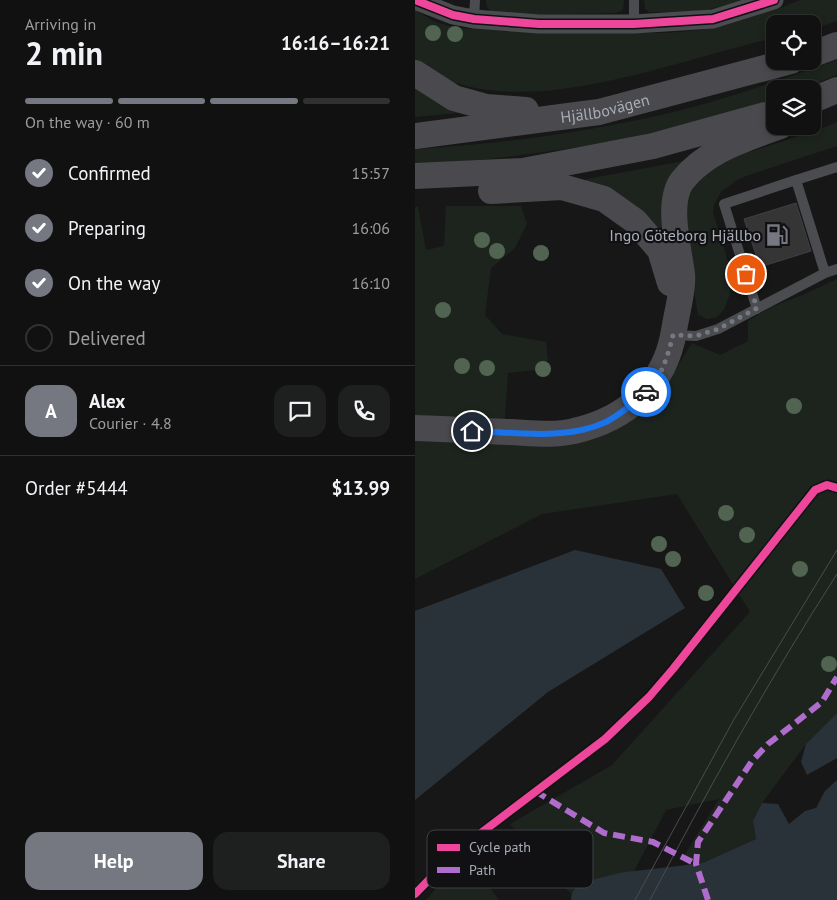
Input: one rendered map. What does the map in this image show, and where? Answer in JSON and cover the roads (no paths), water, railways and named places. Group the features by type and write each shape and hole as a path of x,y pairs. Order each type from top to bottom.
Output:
{"main road":[{"path":"821,51 837,45"},
{"name":"Hjällbovägen","path":"415,136 599,112 766,68"},
{"path":"415,73 454,98 486,107 512,110 599,112"},
{"path":"821,97 837,90"},
{"path":"821,111 837,106"},
{"path":"415,176 523,171 653,146 766,115"},
{"path":"415,428 542,434 573,432 605,422 630,406 651,387 659,374 668,354 673,335 682,277 675,212 676,194 682,182 703,160 740,141 766,131"},
{"path":"415,195 562,187 604,199 635,221 660,250 669,282 679,297"}],"street":[{"path":"415,0 453,15 475,19 539,24 634,24 713,19 774,0"}],"lane":[{"path":"475,0 475,19"},
{"path":"634,0 634,24"},
{"path":"757,308 724,204 837,167"},
{"path":"796,180 825,272"},
{"path":"673,335 696,336 718,329 825,272 837,268"}],"waterway":[{"path":"590,900 626,891 704,882 762,879 794,867 837,822"}],"tram line":[{"path":"635,900 733,721 837,550"},
{"path":"650,900 740,735 787,654 837,574"}],"place":[{"name":"Ingo Göteborg Hjällbo","path":"777,235"}]}
